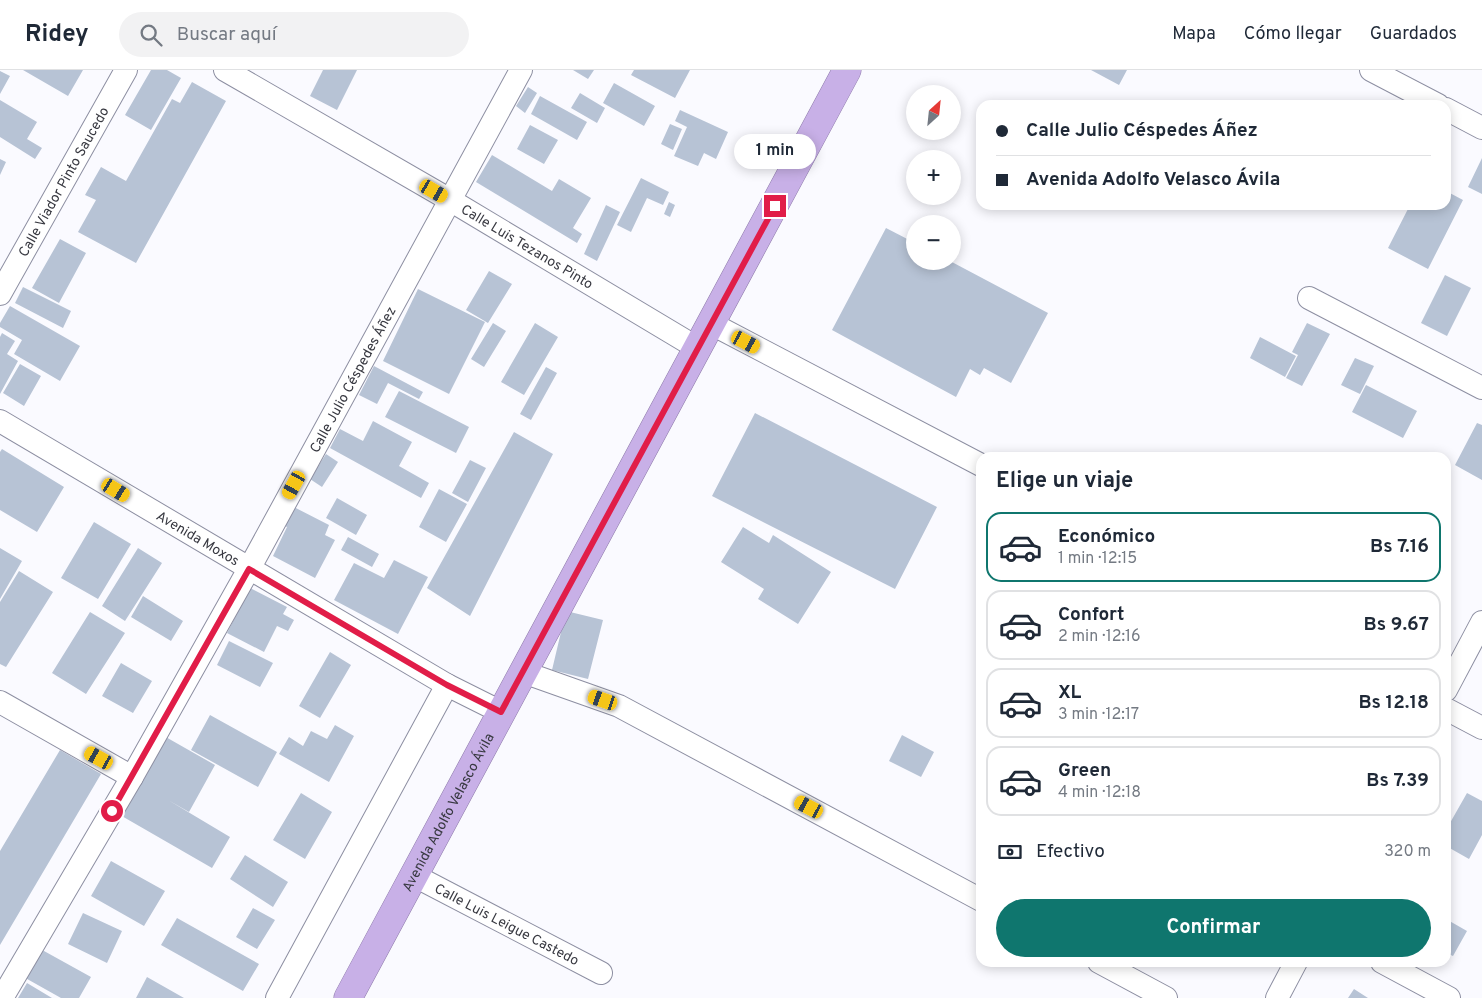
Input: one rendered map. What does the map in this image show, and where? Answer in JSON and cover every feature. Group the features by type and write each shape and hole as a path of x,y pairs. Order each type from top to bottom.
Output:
{"highway":[{"name":"Avenida Adolfo Velasco Ávila","path":"348,998 522,672 699,349 847,70"}],"street":[{"name":"Calle Viador Pinto Saucedo","path":"0,294 126,70"},
{"name":"Calle Luis Tezanos Pinto","path":"225,70 450,200 699,349"},
{"name":"Calle Julio Céspedes Áñez","path":"4,985 132,776 249,569 521,70"},
{"path":"1371,70 1428,100"},
{"path":"1451,112 1482,128"},
{"path":"1309,298 1482,388"},
{"path":"712,324 976,462"},
{"name":"Avenida Moxos","path":"0,421 447,685 501,712"},
{"path":"1451,681 1482,622"},
{"path":"522,672 619,706 976,897"},
{"path":"277,998 447,685"},
{"path":"0,702 132,776"},
{"path":"1451,712 1482,728"},
{"name":"Calle Luis Leigue Castedo","path":"414,875 601,973"},
{"path":"1108,967 1166,998"},
{"path":"1277,998 1293,967"},
{"path":"1391,967 1449,998"}],"building":[{"path":"23,70 83,70 68,96"},
{"path":"151,70 167,70 181,78 151,130 125,115"},
{"path":"323,70 357,70 337,110 310,96"},
{"path":"573,70 594,70 588,79"},
{"path":"634,70 690,70 675,98 631,75"},
{"path":"1091,70 1127,70 1119,85"},
{"path":"0,71 10,76 0,94"},
{"path":"192,82 226,101 136,263 78,232 96,200 85,195 101,167 126,181 172,99 180,103"},
{"path":"614,83 655,106 644,126 603,103"},
{"path":"528,87 537,93 525,113 516,106"},
{"path":"580,93 605,108 597,123 571,108"},
{"path":"540,96 587,122 577,140 531,114"},
{"path":"0,100 37,122 27,139 42,148 35,159 0,137"},
{"path":"680,110 728,132 716,159 704,153 698,166 674,156 687,127 675,121"},
{"path":"670,124 682,129 673,150 661,144"},
{"path":"530,125 558,140 544,164 517,149"},
{"path":"492,155 552,191 559,179 591,198 573,228 582,234 577,243 476,182"},
{"path":"1482,158 1482,194 1468,187"},
{"path":"0,159 6,162 0,175"},
{"path":"641,178 669,192 663,205 647,198 631,232 617,225"},
{"path":"1451,194 1463,200 1428,269 1388,248 1407,210 1451,210"},
{"path":"669,202 675,205 670,217 664,214"},
{"path":"606,205 620,212 597,261 584,254"},
{"path":"886,228 906,238 906,270 961,270 961,267 1048,313 1011,383 984,368 980,375 970,369 956,397 832,330"},
{"path":"60,239 86,253 59,303 32,288"},
{"path":"489,271 512,284 488,323 466,310"},
{"path":"1445,275 1471,288 1447,336 1421,323"},
{"path":"23,287 71,311 63,328 15,303"},
{"path":"418,289 485,322 449,394 383,361"},
{"path":"10,306 80,346 60,381 14,354 22,340 0,327 0,323"},
{"path":"493,323 506,331 484,367 471,359"},
{"path":"535,323 558,337 524,395 501,382"},
{"path":"1307,323 1330,334 1302,386 1286,378 1298,355 1292,352"},
{"path":"2,333 15,341 7,354 18,361 0,394 0,337"},
{"path":"1260,337 1296,356 1285,377 1250,358"},
{"path":"1355,358 1374,366 1360,394 1341,385"},
{"path":"20,364 41,376 24,406 3,393"},
{"path":"374,366 423,392 419,399 388,383 377,404 359,395"},
{"path":"546,367 557,373 531,420 520,414"},
{"path":"1366,385 1417,411 1403,438 1352,412"},
{"path":"399,391 469,427 456,453 385,417"},
{"path":"755,413 937,507 895,589 712,496"},
{"path":"373,421 412,442 399,466 429,483 421,498 330,448 340,429 363,441"},
{"path":"1477,423 1482,425 1482,480 1455,465"},
{"path":"514,432 553,454 470,616 427,588"},
{"path":"2,449 64,487 37,532 0,510 0,452"},
{"path":"326,454 338,462 322,487 310,479"},
{"path":"470,460 486,468 468,502 452,493"},
{"path":"439,489 467,504 446,542 419,527"},
{"path":"337,498 367,515 356,535 326,518"},
{"path":"288,504 329,525 325,535 335,540 315,578 273,556 287,527 279,523"},
{"path":"94,522 131,544 98,599 61,578"},
{"path":"743,527 769,543 773,535 831,572 798,624 758,599 764,589 721,562"},
{"path":"348,537 379,554 372,567 341,550"},
{"path":"0,548 22,561 0,599"},
{"path":"138,548 162,563 125,621 102,606"},
{"path":"394,560 428,577 398,634 334,600 354,563 384,578"},
{"path":"19,571 53,592 6,667 0,664 0,602"},
{"path":"250,588 287,607 283,614 294,620 288,631 277,626 264,652 227,633"},
{"path":"143,596 183,621 171,641 131,617"},
{"path":"566,611 603,620 588,679 552,670"},
{"path":"90,612 125,633 86,694 52,673"},
{"path":"229,641 273,663 260,687 217,665"},
{"path":"330,652 351,665 320,718 299,706"},
{"path":"121,663 152,681 133,713 102,696"},
{"path":"210,715 277,752 258,787 191,750"},
{"path":"335,725 354,736 329,782 279,754 289,737 303,746 311,731 327,739"},
{"path":"902,735 934,752 921,777 889,761"},
{"path":"164,736 215,765 189,812 168,800 230,837 212,868 120,815"},
{"path":"60,750 101,774 0,945 0,851"},
{"path":"301,793 332,812 305,859 273,840"},
{"path":"1467,793 1482,801 1482,835 1469,859 1451,849 1451,821"},
{"path":"245,855 288,882 273,907 230,879"},
{"path":"111,861 165,891 144,926 91,896"},
{"path":"253,908 275,920 257,949 236,937"},
{"path":"83,913 122,931 107,963 68,944"},
{"path":"177,918 259,964 243,991 161,945"},
{"path":"1451,922 1467,931 1453,956 1451,955"},
{"path":"35,946 91,977 79,998 61,998 20,975"},
{"path":"147,977 184,998 136,998"},
{"path":"27,983 52,998 18,998"},
{"path":"1354,989 1368,998 1348,998"}],"route":[{"path":"112,811 249,569 447,685 501,712 775,206"}]}
